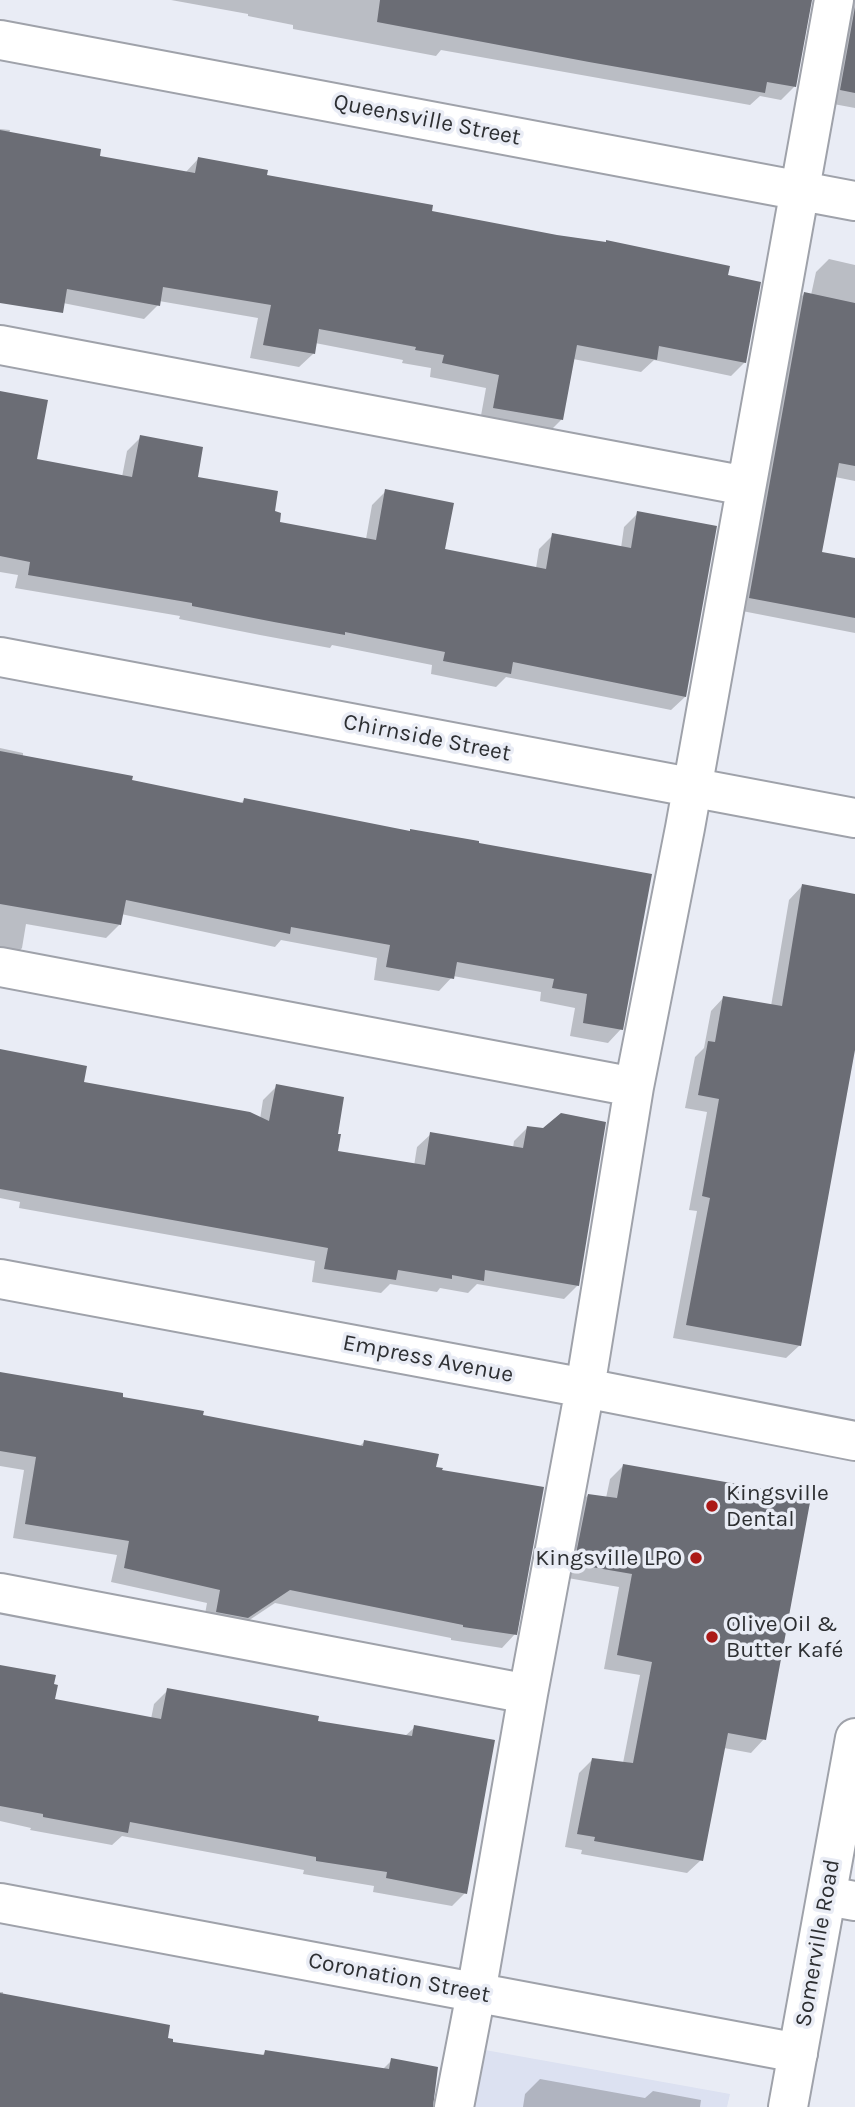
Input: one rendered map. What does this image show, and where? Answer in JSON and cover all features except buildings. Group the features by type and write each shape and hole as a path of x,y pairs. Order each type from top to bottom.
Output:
{"street":[{"path":"453,2107 585,1388 634,1087 692,788 834,0"},
{"name":"Queensville Street","path":"0,40 855,201"},
{"path":"0,345 746,486"},
{"name":"Chirnside Street","path":"0,657 855,818"},
{"path":"0,967 634,1087"},
{"name":"Empress Avenue","path":"0,1279 855,1441"},
{"path":"0,1593 528,1693"},
{"name":"Somerville Road","path":"788,2107 798,2053 841,1899 855,1738"},
{"name":"Coronation Street","path":"0,1903 798,2053"}],"shaded area":[{"path":"474,2048 730,2094 727,2107 464,2107"}],"place":[{"name":"Kingsville Dental","path":"712,1506"},
{"name":"Kingsville LPO","path":"696,1558"},
{"name":"Olive Oil & Butter Kafé","path":"712,1637"}]}
